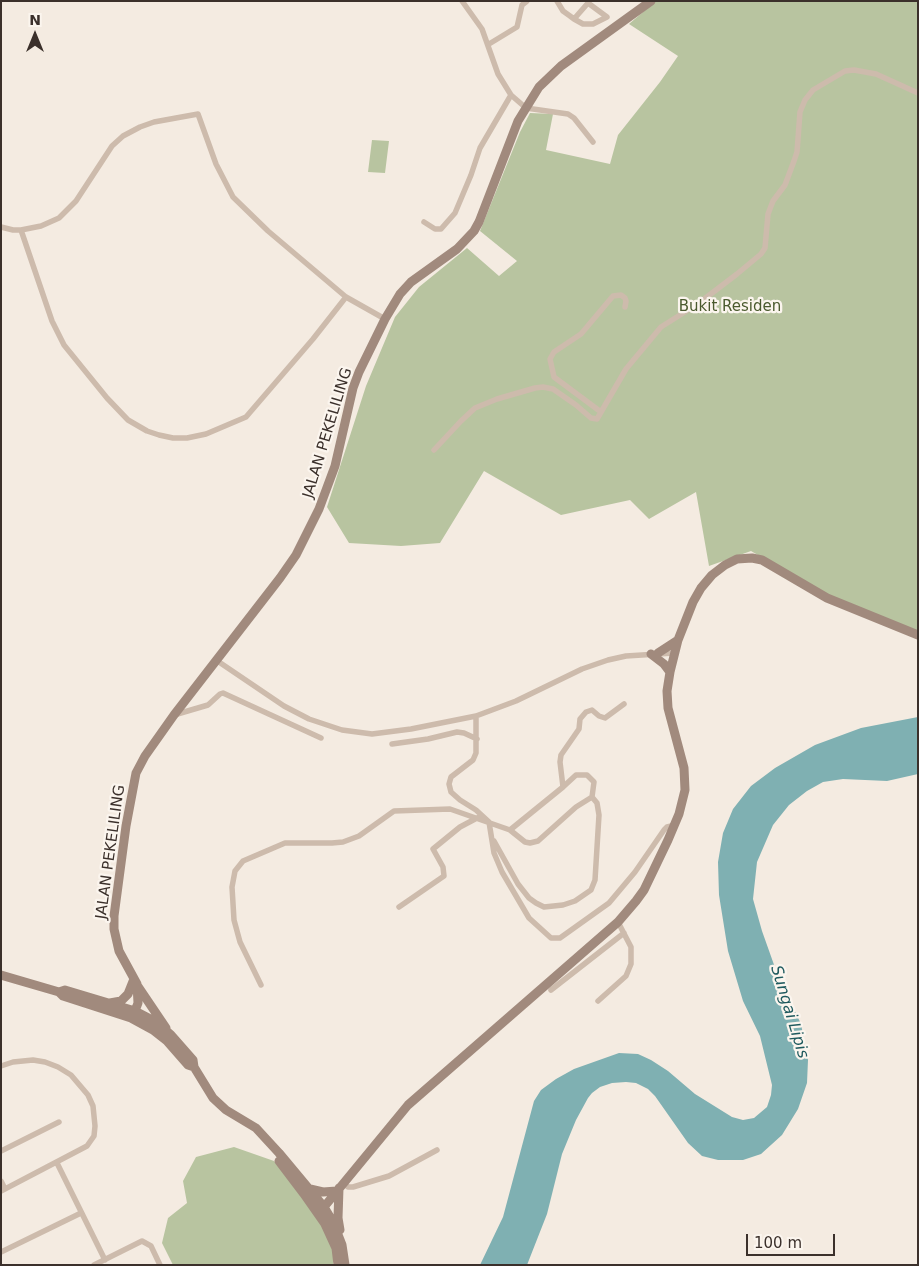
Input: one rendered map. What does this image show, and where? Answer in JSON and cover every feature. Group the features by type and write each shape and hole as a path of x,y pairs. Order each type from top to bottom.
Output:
{"street":[{"path":"462,1 477,20 489,44 498,74 511,95 526,108 568,114 574,118 593,142"},
{"path":"489,44 517,27 522,5 527,1"},
{"path":"556,1 563,11 574,19 583,24 590,25 607,16 588,3 574,19"},
{"name":"JALAN PEKELILING","path":"171,1035 135,981 119,950 114,928 126,826 136,773 145,756 174,715 288,568 319,509 339,453 353,388 393,304 405,288 457,249 474,231 510,139 526,108 540,87 561,66 651,1"},
{"path":"434,450 475,408 536,388 553,389 593,419 597,418 622,375 661,328 706,298 766,248 768,214 784,185 794,161 797,152 800,112 805,100 813,90 845,72 854,70 871,72 918,93"},
{"path":"424,222 435,229 441,229 455,212 471,176 480,148 511,95"},
{"path":"1,227 22,230 41,226 58,218 68,210 112,146 123,136 154,122 198,114 216,164 233,197 268,231 346,297 385,319"},
{"path":"22,230 52,321 64,345 107,398 128,420 147,431 173,438 187,438 206,434 246,417 313,339 346,297"},
{"path":"601,412 554,377 550,359 554,352 581,334 613,296 621,295 625,298 625,307"},
{"path":"324,1224 322,1215 324,1207 408,1105 618,922 644,890 675,824 685,790 686,777 682,756 668,708 667,691 674,653 693,602 701,588 718,570 737,559 762,560 827,598 918,635"},
{"path":"655,654 678,640"},
{"path":"216,660 284,706 310,718 342,730 364,733 388,733 476,716 516,701 593,664 626,656 674,653"},
{"path":"655,654 670,672"},
{"path":"174,715 208,706 220,694 223,694 321,738"},
{"path":"563,787 561,755 579,729 580,719 590,710 602,717 609,717 624,704"},
{"path":"476,716 476,753 472,760 451,777 449,784 451,792 489,822 494,853 502,872 529,918 546,935 556,939 560,938 609,903 635,872 664,830 675,824"},
{"path":"392,744 428,739 457,732 477,739"},
{"path":"492,838 518,884 529,898 544,907 558,907 575,901 588,893 594,880 599,815 597,803 592,797 594,782 587,775 576,775 510,830"},
{"path":"261,985 240,942 234,920 232,887 235,871 243,861 285,843 343,842 359,836 394,811 450,809 510,830 525,842 530,843 538,841 576,807 592,797"},
{"path":"399,907 444,876 444,866 433,849 460,827 477,818"},
{"path":"598,1001 629,972 632,954 628,940 618,922"},
{"path":"551,990 624,933"},
{"path":"1,976 59,992 63,996 120,1013 141,1023 167,1041 188,1065 194,1067"},
{"path":"110,1003 124,999 135,981"},
{"path":"135,981 138,1003 135,1011 141,1023"},
{"path":"59,992 65,990 135,1011 156,1022 171,1035 193,1060 194,1067 213,1098 226,1110 256,1128 310,1188 333,1222 342,1245"},
{"path":"120,1013 135,1011"},
{"path":"1,1066 23,1060 45,1062 58,1067 70,1075 88,1095 94,1116 94,1136 87,1146 3,1190 1,1181"},
{"path":"1,1151 59,1122"},
{"path":"251,1126 252,1131 309,1200 336,1248 338,1265"},
{"path":"310,1188 323,1192 340,1187 353,1187 389,1176 437,1150"},
{"path":"57,1163 105,1260"},
{"path":"340,1187 338,1218 345,1265"},
{"path":"309,1200 324,1207"},
{"path":"1,1252 81,1213"},
{"path":"94,1265 142,1241 151,1246 160,1265"}],"green space":[{"name":"Bukit Residen","path":"656,1 918,1 918,632 829,597 751,551 709,566 696,492 649,519 630,500 561,515 484,471 440,543 401,546 349,543 327,507 366,386 395,317 419,287 467,248 499,276 517,261 480,231 520,132 530,113 553,114 546,150 610,164 618,135 678,56 629,24"},
{"path":"372,140 389,141 385,173 368,172"},
{"path":"234,1147 274,1161 317,1216 334,1251 333,1265 173,1265 162,1243 168,1218 187,1203 183,1181 196,1157"}],"water":[{"name":"Sungai Lipis","path":"918,717 918,774 887,781 843,779 823,782 807,791 789,805 773,825 757,862 753,899 778,976 801,1024 808,1060 807,1083 798,1109 782,1135 761,1154 743,1160 718,1160 702,1156 688,1143 648,1089 636,1083 626,1082 612,1083 600,1087 588,1098 576,1120 562,1154 547,1214 527,1265 480,1265 503,1217 534,1101 541,1090 574,1069 619,1053 638,1054 668,1071 695,1094 732,1117 743,1120 754,1118 767,1107 772,1085 760,1036 743,1001 728,951 719,895 718,862 723,833 733,809 751,786 775,768 815,745 861,728"}]}
